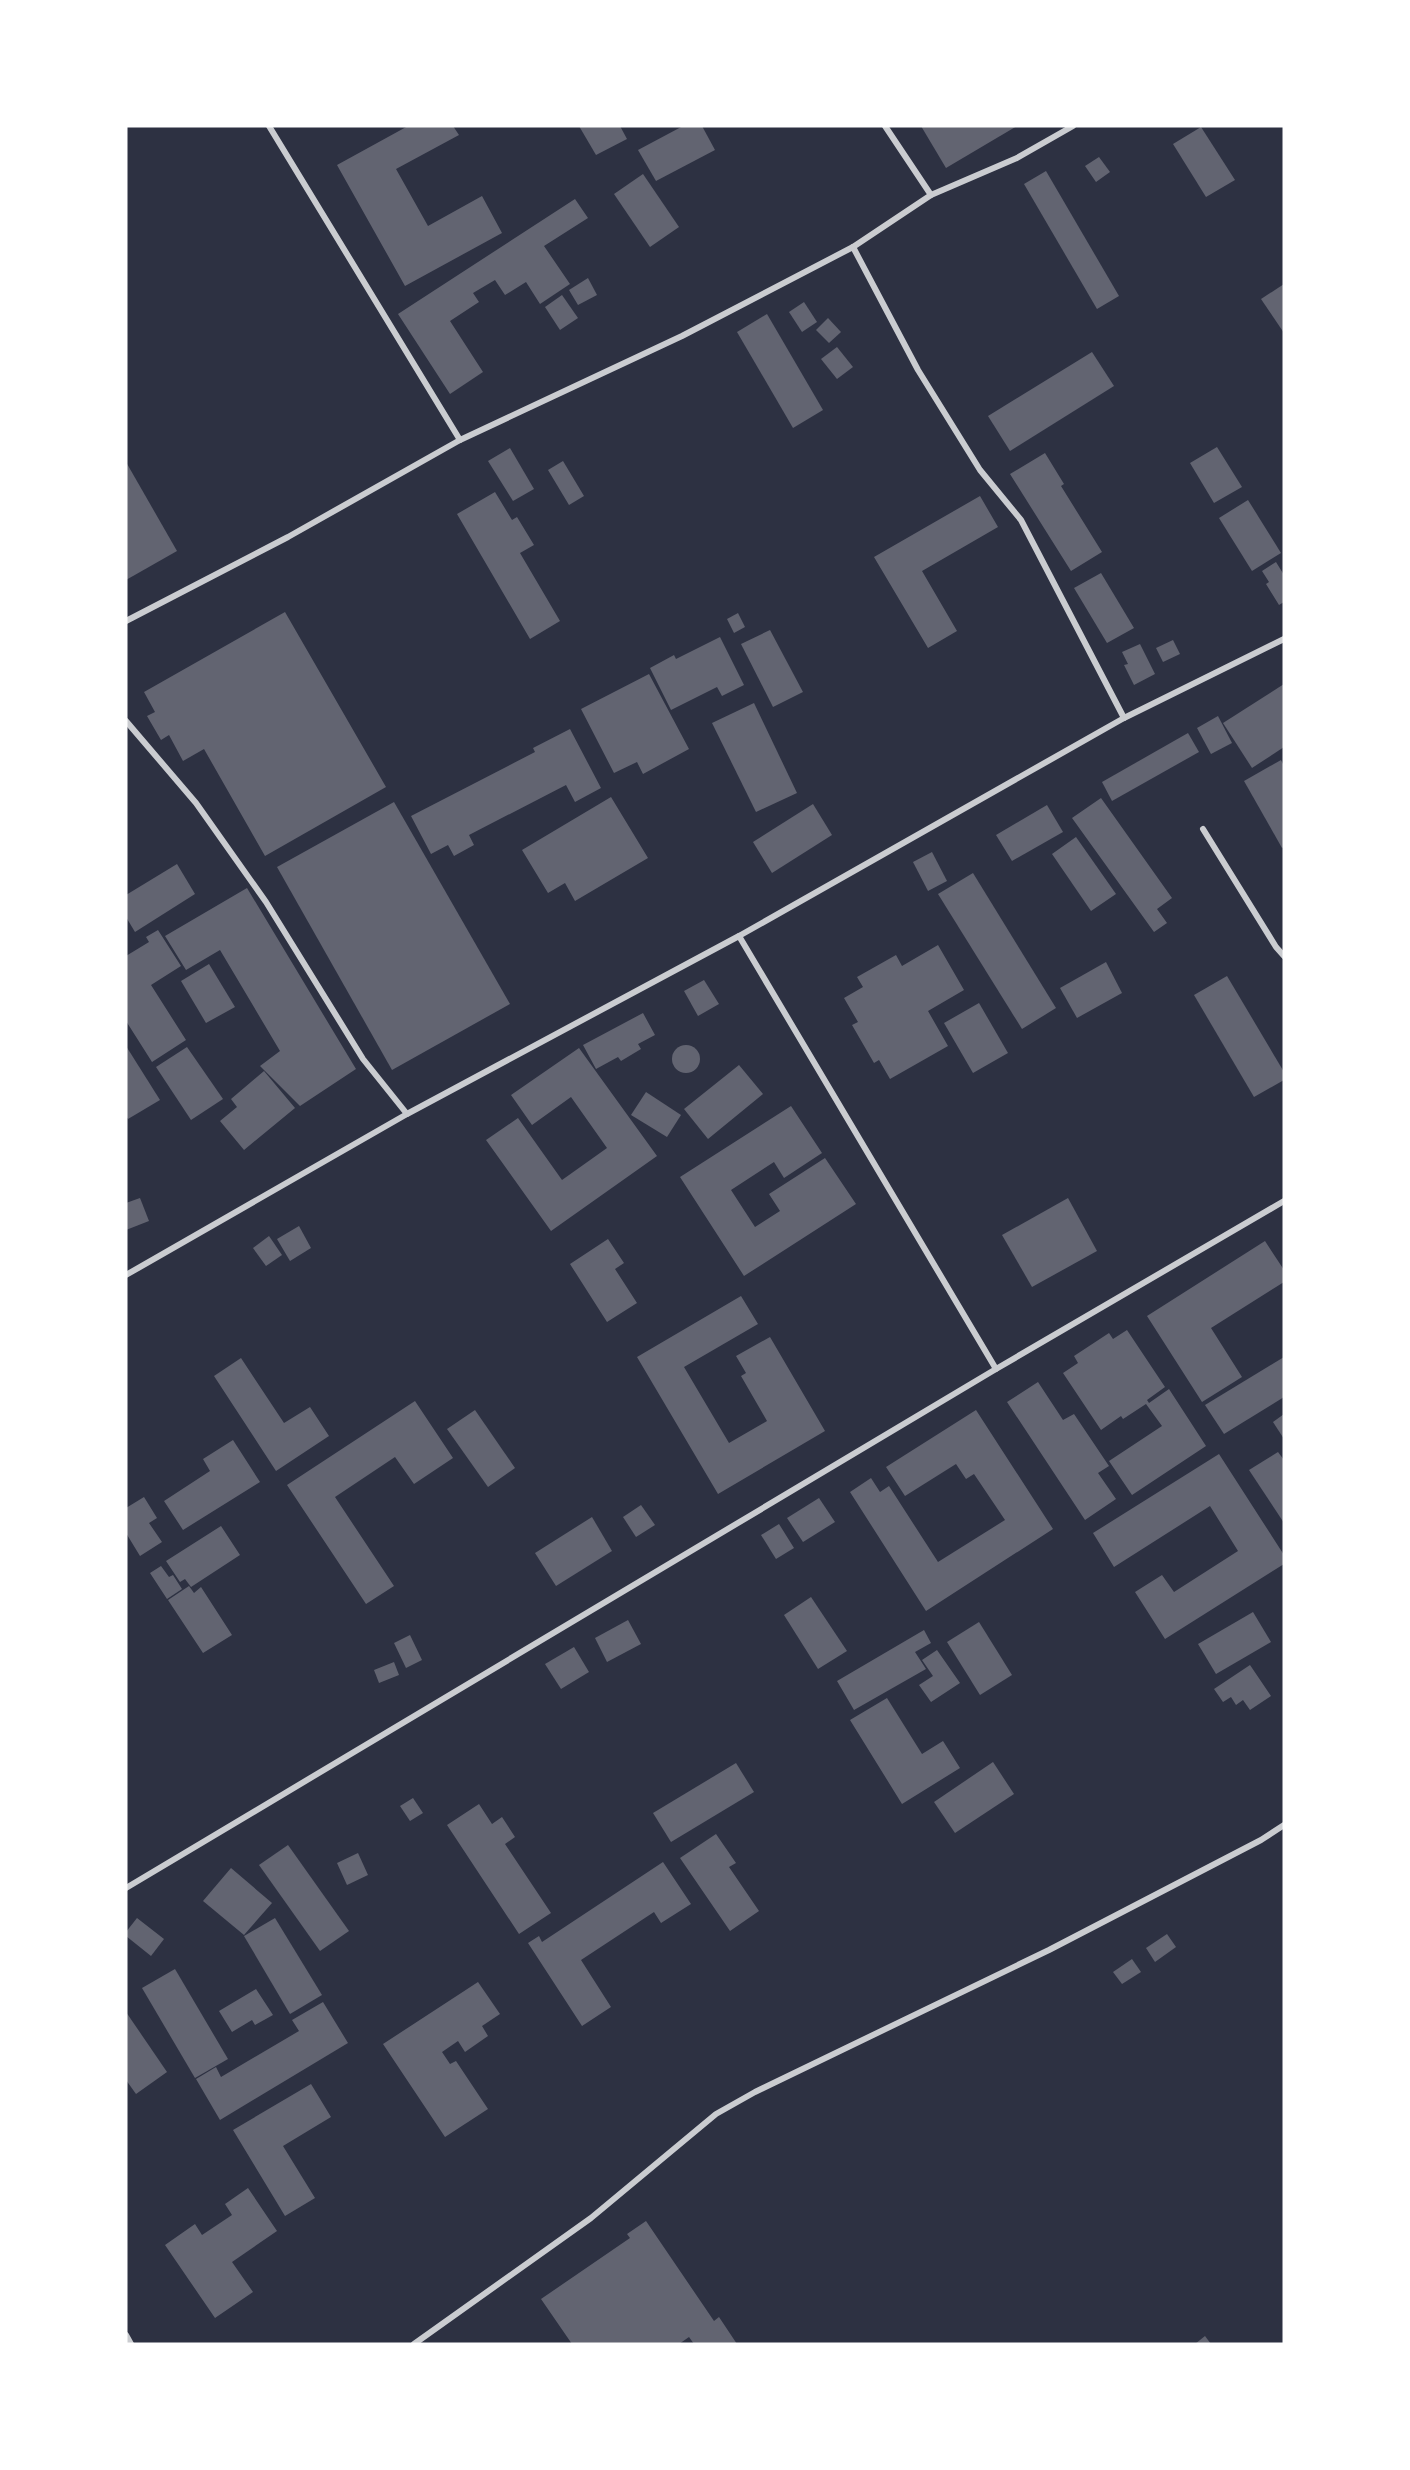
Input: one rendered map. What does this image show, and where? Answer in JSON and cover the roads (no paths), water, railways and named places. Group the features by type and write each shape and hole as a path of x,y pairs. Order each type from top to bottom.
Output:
{"street":[{"path":"269,126 460,440"},
{"path":"885,126 930,195"},
{"path":"126,621 288,537 460,440 682,336 853,247 930,195 1017,158 1074,126"},
{"path":"853,247 918,370 980,470 1021,520 1124,718"},
{"path":"126,1275 407,1114 739,936 1124,718 1284,639"},
{"path":"126,721 196,803 266,902 363,1059 407,1114"},
{"path":"1203,829 1284,956"},
{"path":"739,936 996,1369"},
{"path":"126,1888 996,1369 1282,1202 1284,1210"},
{"path":"414,2344 591,2218 716,2114 755,2092 1049,1950 1261,1840 1284,1825"},
{"path":"126,2335 131,2344"}]}
